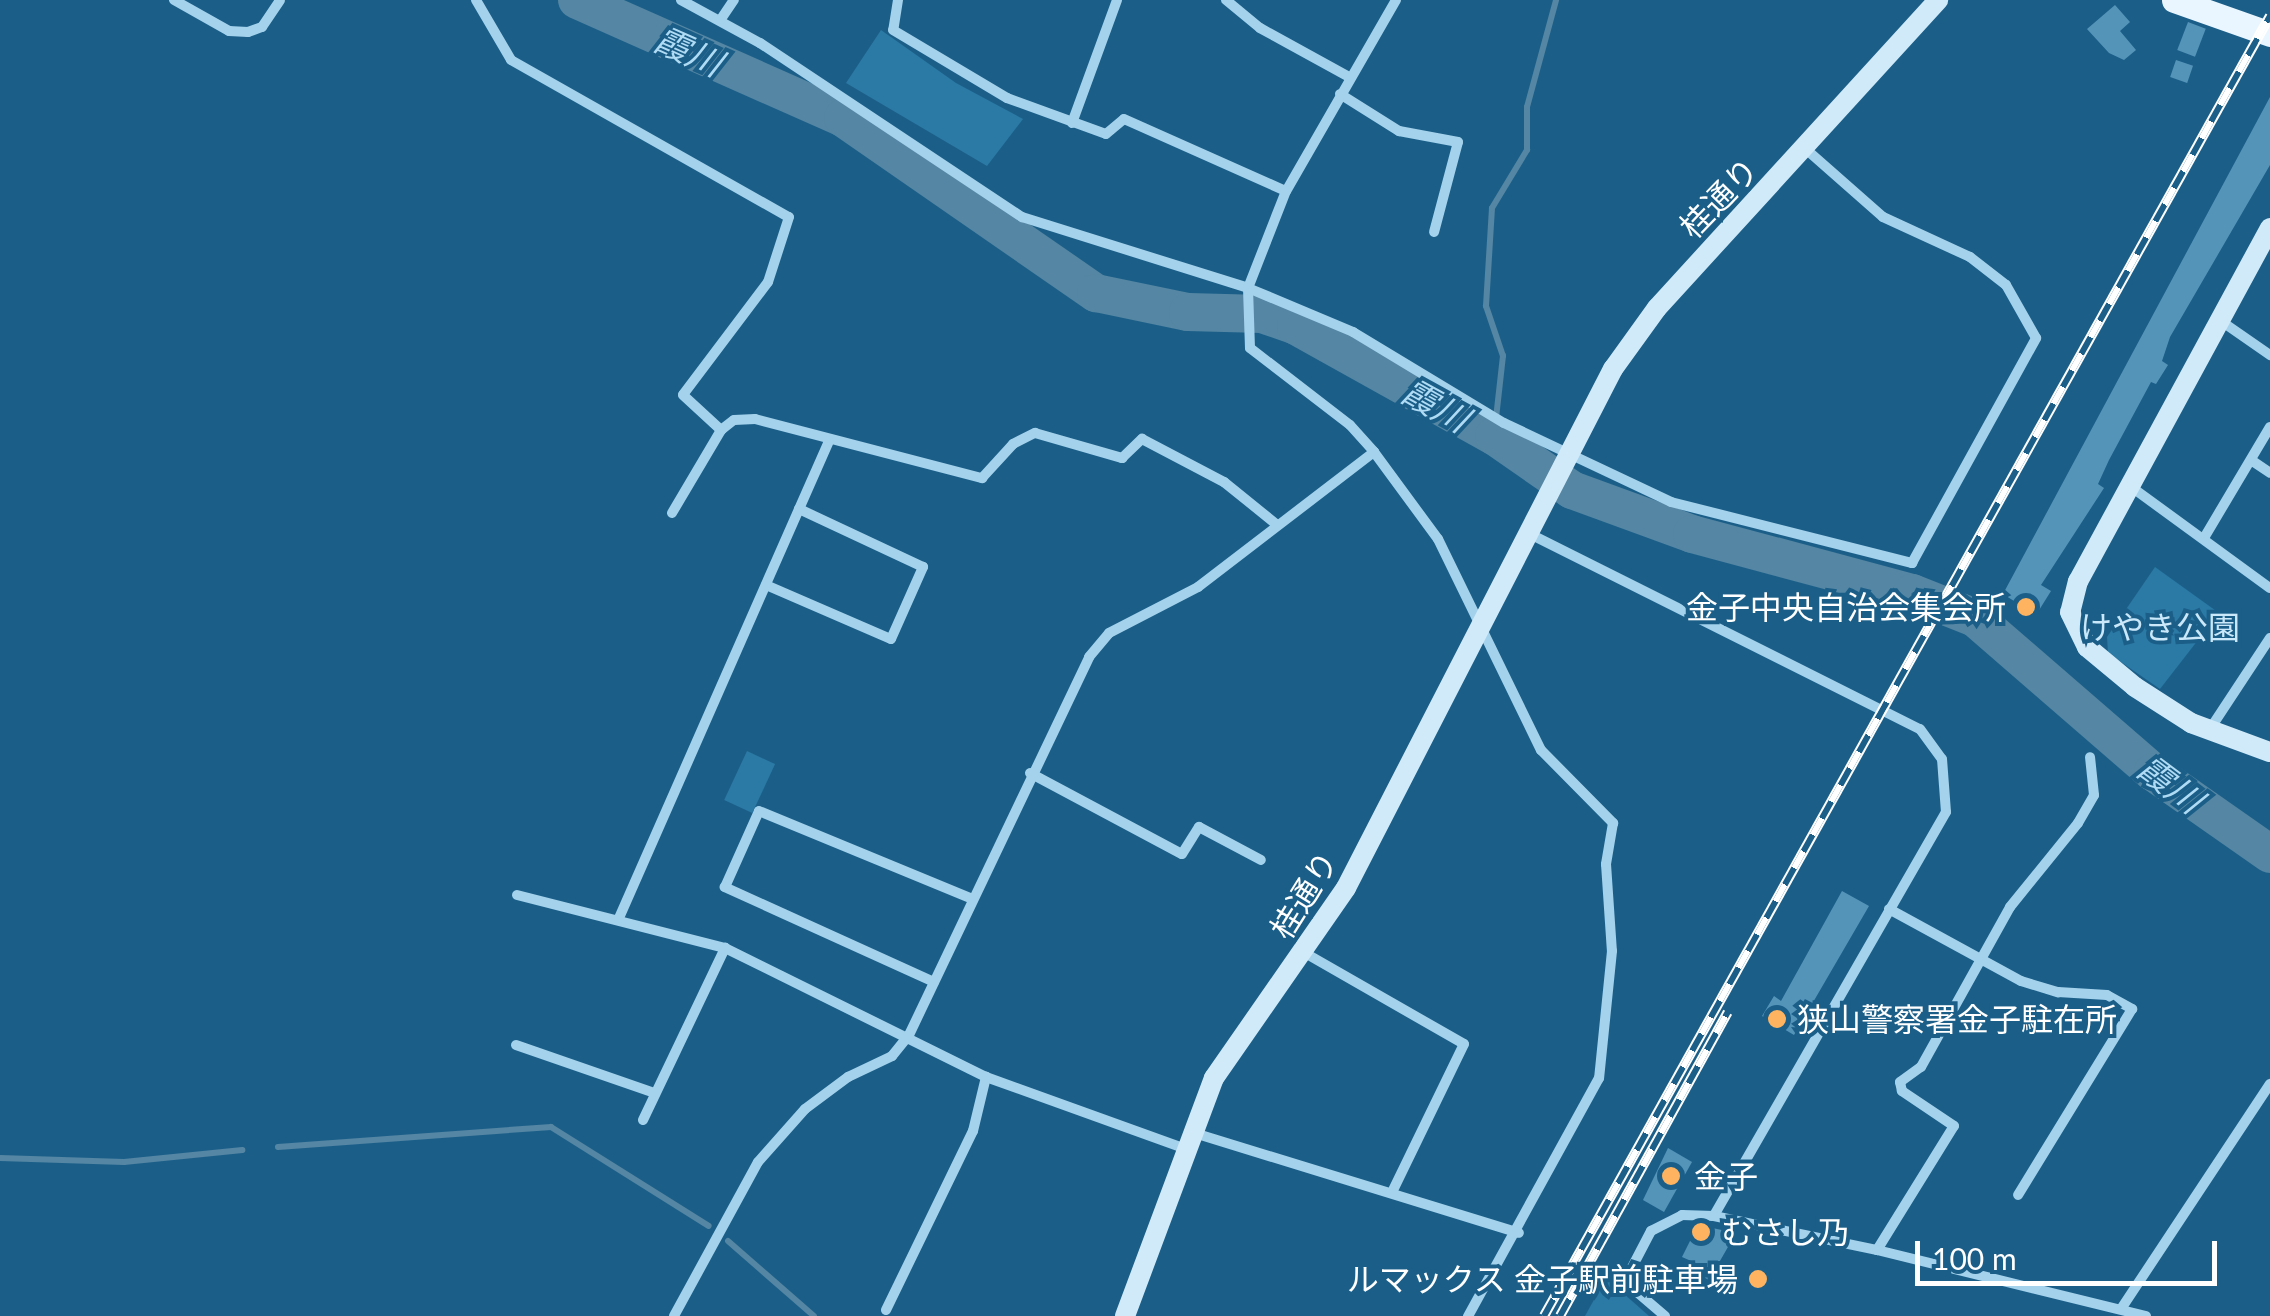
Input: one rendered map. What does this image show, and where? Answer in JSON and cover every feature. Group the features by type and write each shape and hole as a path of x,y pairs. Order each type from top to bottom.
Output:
{"main road":[{"path":"2174,0 2270,34"}],"street":[{"path":"174,0 229,31 248,32 262,27 280,0"},
{"path":"476,0 511,60 790,217 768,282 683,395 721,430"},
{"path":"681,0 721,19 1022,217 1248,288 1405,359 1504,423 1671,502 1912,563 2036,338 2006,285 1970,257 1883,217 1806,149"},
{"path":"721,19 734,0"},
{"path":"898,0 893,30 984,86 1106,134 1124,118 1286,191"},
{"path":"1072,123 1117,0"},
{"path":"1226,0 1260,28 1348,76"},
{"path":"1396,0 1348,76 1286,191 1248,288 1250,348 1350,425 1374,452 1438,539 1541,750 1613,823 1606,864 1612,951 1599,1078 1519,1234 1468,1316"},
{"name":"桂通り","path":"1125,1316 1214,1078 1305,952 1412,768 1542,506 1634,337 1938,0"},
{"path":"1340,94 1398,131 1458,142 1434,232"},
{"path":"2270,228 2078,582 2071,622 2108,666 2208,730 2270,752"},
{"path":"2221,321 2270,355"},
{"path":"672,513 721,430 734,420 754,419 982,478 1013,444 1035,433 1122,458 1142,439 1224,482 1276,524"},
{"path":"2204,538 2270,427"},
{"path":"620,918 829,441"},
{"path":"674,1316 758,1162 806,1109 848,1076 892,1056 910,1036 1071,686 1109,633 1198,587 1374,452"},
{"path":"2250,460 2270,473"},
{"path":"2130,486 2270,588"},
{"path":"766,585 891,638 924,567 800,509"},
{"path":"1528,534 1920,728 1942,759 1949,792 1946,812 1714,1216"},
{"path":"2208,730 2270,638"},
{"path":"1876,1250 1954,1126 1902,1091 1900,1082 1920,1067 1982,965 2010,908 2052,861 2094,795 2090,757"},
{"path":"1030,773 1182,854 1199,827 1260,860"},
{"path":"934,982 725,888 760,811 972,899"},
{"path":"518,895 620,918 725,948 910,1036 986,1078 1189,1140 1392,1190 1519,1234"},
{"path":"1889,910 1982,965 2058,992 2107,995 2132,1009 2018,1195"},
{"path":"643,1120 725,948"},
{"path":"1305,952 1464,1044 1392,1190"},
{"path":"516,1045 655,1093"},
{"path":"886,1310 974,1131 986,1078"},
{"path":"2121,1310 2270,1084"},
{"path":"1665,1316 1631,1287 1628,1275 1651,1231 1664,1220 1714,1216 1876,1250 2146,1316"}],"green space":[{"path":"881,30 956,83 1023,119 987,166 846,83"},
{"name":"けやき公園","path":"2155,567 2219,613 2160,689 2108,653 2107,637"},
{"path":"747,751 775,764 752,813 724,800"},
{"path":"1606,1278 1649,1316 1585,1316"}],"building":[{"path":"2115,5 2130,22 2120,31 2136,50 2124,60 2109,53 2087,29"},
{"path":"2188,22 2206,29 2195,57 2177,50"},
{"path":"2176,60 2193,66 2187,83 2170,77"},
{"path":"2270,97 2270,165 2170,337 2162,361 2168,365 2156,384 2151,382 2109,460 2098,484 2104,488 2041,585 2051,591 2036,615 2003,594"},
{"path":"1842,891 1869,906 1794,1035 1762,1016 1774,996 1781,1001"},
{"name":"金子","path":"1668,1148 1692,1162 1664,1212 1643,1200"},
{"path":"1698,1225 1736,1233 1709,1280 1694,1272 1698,1264 1682,1257"}],"waterway":[{"name":"霞川","path":"577,0 843,118 1096,293 1188,312 1262,314 1296,326 1494,436 1572,490 1692,534 1912,593 1975,618 2153,772 2270,854"},
{"path":"1494,436 1503,356 1486,306 1492,208 1527,150 1527,107 1556,0"},
{"path":"278,1147 551,1127 709,1226"},
{"path":"0,1158 124,1162 242,1150"},
{"path":"728,1241 814,1316"}],"railway":[{"path":"1544,1316 2270,16"},
{"path":"1560,1316 1728,1012"}],"place":[{"name":"金子中央自治会集会所","path":"2026,607"},
{"name":"狭山警察署金子駐在所","path":"1777,1019"},
{"name":"金子","path":"1671,1176"},
{"name":"むさし乃","path":"1701,1232"},
{"name":"ルマックス 金子駅前駐車場","path":"1758,1279"}]}
